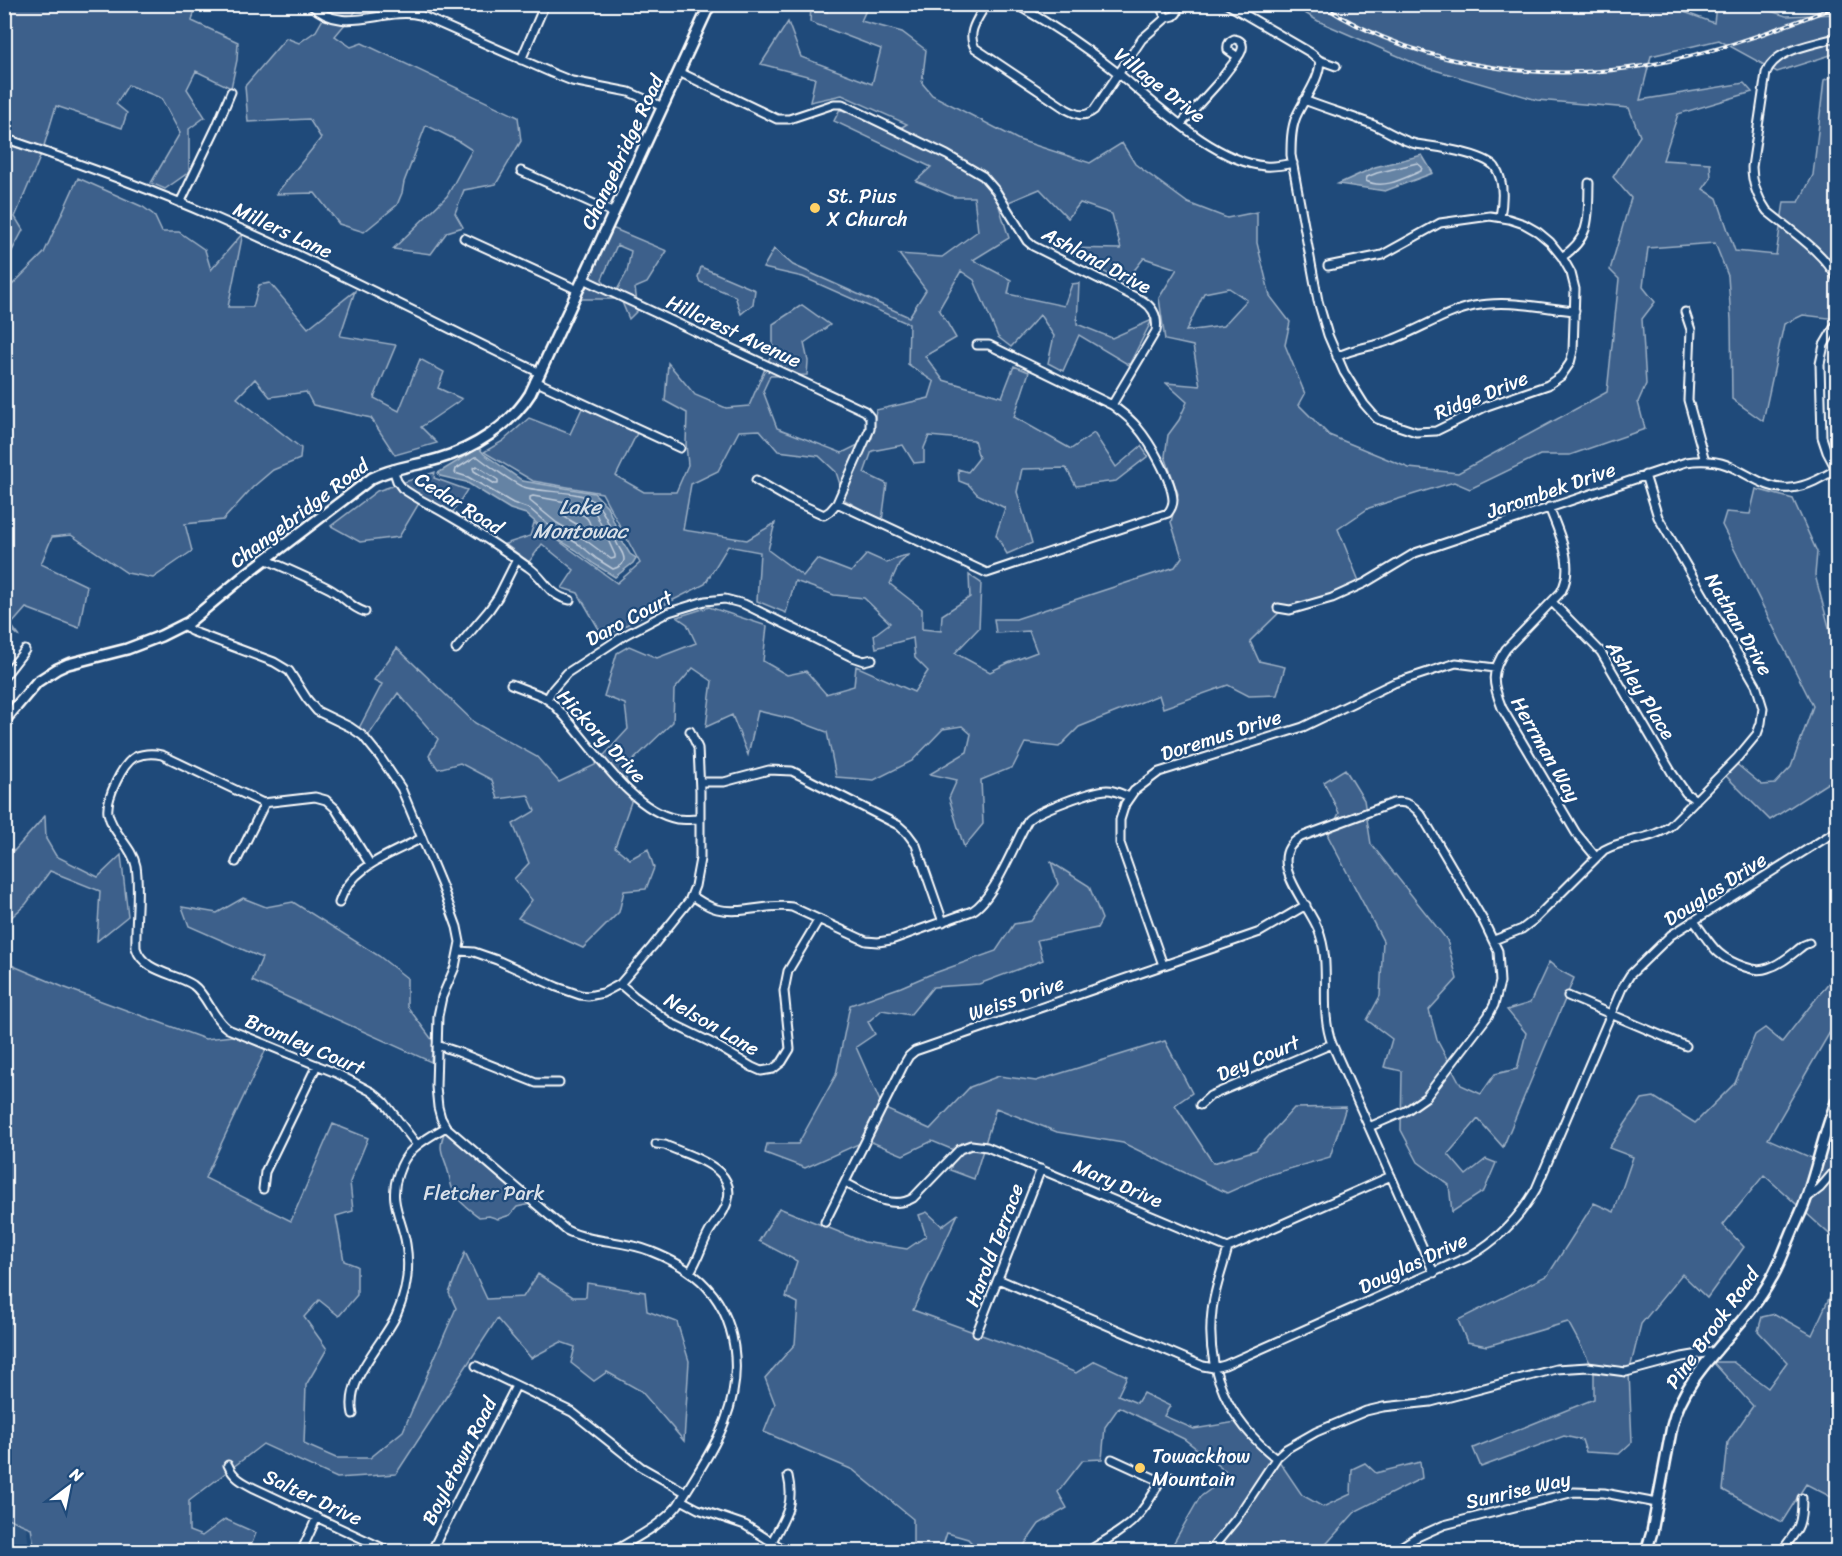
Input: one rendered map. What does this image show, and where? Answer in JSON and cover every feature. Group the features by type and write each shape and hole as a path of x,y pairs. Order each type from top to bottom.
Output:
{"main road":[{"name":"Changebridge Road","path":"5,718 38,682 57,669 68,664 135,647 183,624 372,478 393,469 441,459 470,446 498,429 516,414 538,377 710,4"},
{"name":"Pine Brook Road","path":"1646,1551 1677,1408 1692,1381 1749,1313 1772,1278 1807,1198 1820,1147 1838,1098"}],"street":[{"path":"310,4 328,17 339,20 420,15 572,81 629,92 663,107"},
{"path":"521,60 545,4"},
{"path":"986,4 971,33 971,41 975,48 1076,115 1084,115 1094,110 1148,33 1166,18 1177,13 1177,4"},
{"name":"Village Drive","path":"1015,4 1078,44 1161,110 1215,148 1252,164 1275,166 1293,163"},
{"path":"1163,4 1162,10 1166,18"},
{"path":"1227,4 1311,53 1319,60 1336,66"},
{"path":"1838,37 1796,49 1774,60 1766,73 1752,167 1755,190 1767,211 1820,256 1838,280"},
{"path":"1180,124 1218,83 1238,57"},
{"name":"Ridge Drive","path":"1319,60 1320,69 1295,118 1291,142 1293,163 1318,301 1328,335 1359,397 1377,419 1416,432 1430,432 1487,406 1541,389 1555,381 1566,370 1571,359 1575,311 1574,281 1568,266 1550,242 1524,224 1500,217 1483,216 1440,223 1382,255 1328,266"},
{"name":"Ashland Drive","path":"679,72 777,119 842,104 947,155 983,176 996,191 1027,241 1143,301 1154,312 1157,323 1156,331 1112,405"},
{"path":"180,203 231,92"},
{"path":"1304,100 1371,124 1409,142 1440,147 1489,162 1497,170 1502,186 1500,217"},
{"name":"Millers Lane","path":"4,138 131,183 334,272 680,448"},
{"path":"521,171 614,213"},
{"path":"1562,257 1576,247 1585,234 1589,183"},
{"path":"464,238 578,290"},
{"name":"Hillcrest Avenue","path":"583,279 865,411 871,421 870,429 837,503"},
{"path":"1337,357 1360,347 1391,341 1453,313 1476,306 1503,304 1575,311"},
{"path":"1685,312 1691,330 1688,400 1705,461"},
{"path":"1837,468 1827,452 1822,437 1820,364 1824,345 1838,321"},
{"path":"756,480 824,515 837,503 987,573 1168,513 1172,508 1173,499 1164,471 1153,450 1126,416 1112,405 989,345 977,345"},
{"name":"Jarombek Drive","path":"1278,608 1290,610 1332,598 1365,583 1416,553 1686,462 1705,461 1725,464 1768,486 1784,489 1803,486 1837,468"},
{"name":"Cedar Road","path":"393,469 397,481 405,490 517,559 539,576 560,598 570,600"},
{"name":"Nathan Drive","path":"1596,857 1611,846 1650,837 1664,831 1753,741 1761,723 1762,700 1756,685 1659,518 1645,475"},
{"path":"1495,668 1506,650 1565,585 1568,566 1549,507"},
{"path":"456,649 498,597 517,559"},
{"path":"266,560 330,589 355,609 365,612"},
{"name":"Daro Court","path":"547,699 567,673 624,635 669,612 705,600 725,599 744,604 852,657 864,661 872,659"},
{"name":"Ashley Place","path":"1552,602 1601,652 1672,773 1686,793 1696,800"},
{"path":"183,624 203,637 279,664 292,674 317,711 363,736 401,788 457,927 460,942 440,1005 436,1087 438,1107 446,1127 566,1230 577,1235 644,1249 690,1272 708,1288 722,1308 734,1345 736,1369 726,1420 672,1513 660,1523 612,1551"},
{"path":"4,677 25,650"},
{"name":"Doremus Drive","path":"1129,797 1146,780 1159,772 1303,727 1394,683 1456,663 1495,668"},
{"name":"Herrman Way","path":"1495,668 1495,686 1502,708 1576,833 1596,857"},
{"name":"Hickory Drive","path":"512,684 547,699 560,711 626,789 654,810 668,817 684,820 700,819"},
{"path":"459,951 474,952 497,960 580,995 603,993 620,984 692,896 696,886 700,859 700,782 698,748 690,731"},
{"name":"Bromley Court","path":"265,803 162,755 150,753 135,757 126,765 110,795 108,806 110,818 132,853 136,868 136,942 140,958 153,967 195,987 224,1027 356,1082 378,1096 417,1145"},
{"path":"700,782 724,782 769,770 792,771 898,825 907,832 916,845 943,922"},
{"path":"692,896 708,906 723,910 785,906 800,909 859,939 874,942 891,940 972,911 984,902 993,889 1019,834 1033,815 1103,790 1115,791 1129,797 1120,820 1120,843 1163,964"},
{"path":"236,862 265,803 315,797 326,800 335,808 370,864"},
{"path":"1369,1127 1406,1111 1425,1097 1488,1016 1494,1005 1500,982 1500,958 1494,940 1422,816 1413,806 1402,802 1301,837 1292,843 1285,857 1285,866 1317,925 1322,941 1326,971 1326,1018 1332,1044 1434,1273"},
{"name":"Douglas Drive","path":"1214,1368 1257,1352 1434,1273 1486,1246 1510,1225 1536,1189 1622,988 1630,975 1664,941 1838,830"},
{"path":"339,903 343,891 361,870 422,838"},
{"path":"1494,940 1535,920 1596,857"},
{"name":"Weiss Drive","path":"825,1222 903,1066 915,1051 1260,932 1306,905"},
{"name":"Nelson Lane","path":"620,984 671,1023 712,1043 752,1067 761,1071 772,1069 782,1062 790,1049 784,999 788,971 819,919"},
{"path":"1694,921 1724,959 1754,970 1772,967 1809,944"},
{"path":"1568,996 1686,1046"},
{"name":"Dey Court","path":"1200,1105 1210,1096 1332,1044"},
{"path":"437,1045 536,1083 559,1083"},
{"path":"263,1189 265,1172 317,1065"},
{"path":"354,1414 351,1404 353,1393 402,1301 407,1256 404,1233 395,1206 394,1190 399,1171 404,1160 417,1145 446,1127"},
{"path":"656,1144 714,1167 723,1175 728,1185 729,1193 724,1209 706,1236 699,1258 690,1272"},
{"name":"Mary Drive","path":"845,1182 891,1203 906,1202 914,1198 960,1149 972,1145 987,1147 1228,1248"},
{"path":"1807,1198 1820,1188 1838,1167"},
{"name":"Harold Terrace","path":"977,1332 1041,1169"},
{"path":"1276,1458 1237,1418 1228,1402 1211,1355 1212,1310 1228,1248 1391,1176"},
{"path":"998,1279 1183,1358 1214,1368"},
{"path":"1209,1551 1236,1519 1276,1458 1286,1449 1316,1432 1366,1411 1431,1402 1556,1369 1588,1367 1626,1372 1718,1350"},
{"path":"476,1366 572,1412 633,1461 685,1492"},
{"name":"Boyletown Road","path":"431,1551 516,1386"},
{"path":"1112,1459 1160,1481"},
{"name":"Salter Drive","path":"228,1465 231,1473 239,1480 391,1551"},
{"path":"767,1551 785,1518 791,1500 789,1476"},
{"path":"1086,1551 1119,1532 1137,1518 1149,1503 1160,1481 1171,1477"},
{"name":"Sunrise Way","path":"1393,1551 1444,1525 1574,1492 1604,1493 1657,1503"},
{"path":"1781,1551 1797,1530 1802,1517 1802,1498"},
{"path":"681,1500 698,1509 745,1525 788,1551"},
{"path":"301,1551 317,1517"}],"shaded area":[{"path":"4,1414 8,1417 30,1551 5,1551"}],"green space":[{"path":"1684,4 1684,12 1714,23 1716,5 1755,5 1786,16 1837,14 1837,53 1777,72 1719,40 1651,56 1640,100 1744,83 1752,92 1678,114 1663,160 1710,163 1711,178 1703,189 1717,198 1735,251 1776,255 1784,202 1799,202 1813,175 1824,80 1837,74 1838,201 1833,231 1837,248 1837,319 1803,315 1784,324 1763,421 1732,399 1728,276 1715,243 1648,248 1643,287 1655,302 1642,319 1646,384 1638,402 1645,429 1570,455 1540,455 1470,489 1454,482 1369,508 1338,529 1361,586 1283,609 1250,641 1259,661 1285,667 1277,695 1249,696 1228,685 1163,708 1159,695 1079,727 1059,747 1025,743 1013,767 981,780 983,824 964,847 949,798 957,780 930,774 967,752 971,734 962,726 943,729 912,761 874,780 836,777 827,732 792,719 758,711 748,755 732,715 706,727 712,681 693,668 674,690 673,722 624,769 631,802 615,847 630,859 648,849 654,868 646,889 624,891 619,912 583,948 518,918 532,900 514,879 529,863 513,824 535,811 528,795 498,799 492,780 460,763 438,769 429,756 438,739 398,693 366,739 357,732 382,684 374,680 397,648 475,723 537,757 559,782 595,765 628,729 625,704 604,696 617,653 629,646 657,658 696,643 687,624 677,617 709,607 767,626 763,661 787,675 806,671 826,694 854,686 856,666 914,692 928,671 915,658 913,638 876,648 874,635 890,623 864,598 834,595 795,581 786,613 757,601 760,552 728,546 705,584 604,638 578,593 562,588 574,570 542,544 529,562 505,544 530,536 534,523 617,583 640,563 602,493 533,481 484,452 503,441 529,418 570,434 584,404 639,429 616,476 644,492 676,492 688,465 687,413 665,401 668,363 695,395 726,408 749,406 773,350 773,324 802,305 830,325 804,343 808,361 807,375 770,376 763,391 777,428 842,453 872,438 876,410 929,398 934,382 908,364 909,324 803,277 763,268 774,249 793,265 909,317 926,290 899,254 942,257 978,231 974,197 954,197 916,181 931,167 834,121 840,109 892,133 907,124 842,95 810,102 815,78 761,64 788,22 801,57 872,84 881,49 810,22 811,7 828,12 823,9 826,5 855,5 866,10 861,21 902,32 926,50 922,83 932,95 1019,140 1090,163 1122,143 1135,164 1188,203 1227,218 1257,212 1257,243 1270,296 1290,322 1285,345 1305,394 1299,405 1329,435 1409,468 1458,473 1607,392 1619,279 1610,270 1631,198 1613,177 1640,136 1629,108 1537,100 1421,66 1318,21 1292,5","holes":["1040,189 1068,218 1080,203 1112,214 1121,249 1062,248 1124,283 1144,258 1177,269 1159,298 1165,340 1193,346 1200,386 1166,383 1187,402 1179,420 1168,435 1165,456 1178,494 1171,522 1182,557 1175,567 1016,619 994,619 996,633 1029,631 1037,652 990,672 955,653 979,628 981,583 969,575 970,597 942,615 941,631 922,629 922,609 890,584 899,564 908,555 887,563 867,554 851,572 817,559 803,576 768,550 775,523 747,540 683,530 691,484 718,471 739,431 760,430 778,451 819,456 836,472 845,500 882,521 887,484 864,473 872,451 903,445 914,463 924,462 924,448 929,436 974,440 979,458 968,472 958,469 959,481 969,485 977,494 1005,508 996,535 1007,554 1032,543 1017,492 1022,469 1066,468 1076,486 1116,481 1148,456 1141,446 1116,467 1094,433 1071,449 1014,417 1029,372 1014,366 1002,397 943,380 925,356 956,338 939,309 961,271 974,280 998,337 1011,347 1040,315 1054,336 1048,363 1063,371 1079,335 1129,365 1152,320 1112,338 1077,324 1079,283 1072,284 1064,306 1008,294 1011,280 973,260 1009,238 999,206","1229,288 1247,300 1223,326 1186,331 1204,293"]},
{"path":"4,5 196,5 192,21 238,42 231,88 196,71 187,89 205,117 189,129 189,172 165,189 151,183 180,133 161,98 128,85 116,104 127,113 122,128 56,106 43,149 5,134"},
{"path":"331,5 361,5 335,36 351,47 362,43 518,117 521,141 496,184 464,190 455,213 463,227 447,232 431,254 393,249 447,196 472,150 426,125 397,205 364,232 339,224 315,193 276,194 321,138 309,119 248,122 245,86 286,38 299,43 316,31"},
{"path":"5,144 41,155 15,217 23,230 5,264"},
{"path":"78,178 143,207 154,215 162,232 179,232 205,250 211,270 243,233 228,307 253,307 259,285 270,283 308,328 355,291 340,336 396,345 374,398 399,411 420,359 444,372 438,388 462,399 421,427 437,443 395,455 371,418 313,405 306,392 270,397 255,379 237,398 301,448 300,459 273,470 253,487 223,520 185,524 192,551 153,578 127,573 71,535 52,537 41,564 87,586 79,628 26,608 11,625 20,637 5,624 5,292 44,253"},
{"path":"612,228 667,251 647,283 635,288 638,310 629,319 617,290 627,272 631,251 617,245 602,279 613,299 580,299"},
{"path":"701,267 755,290 753,304 741,314 735,296 700,282 698,277"},
{"path":"435,472 434,478 467,490 451,515 422,498 399,537 360,542 331,526 377,491"},
{"path":"1756,489 1793,499 1817,552 1815,575 1837,657 1837,777 1770,820 1724,774 1734,762 1762,785 1775,784 1791,767 1813,706 1722,525 1726,512 1750,514"},
{"path":"1345,769 1364,800 1371,844 1447,940 1457,979 1429,1010 1437,1040 1461,1085 1481,1094 1495,1074 1517,1069 1526,1033 1507,1010 1530,1003 1549,962 1574,978 1503,1147 1478,1119 1448,1154 1466,1175 1486,1159 1496,1163 1484,1191 1452,1212 1449,1185 1418,1162 1401,1130 1402,1071 1384,1067 1392,1039 1367,1020 1380,996 1383,941 1328,836 1339,813 1324,782"},
{"path":"45,816 46,839 56,856 98,877 121,855 128,916 97,941 100,891 50,871 26,904 5,923 5,846 14,851"},
{"path":"1051,862 1089,886 1102,919 1097,928 1037,940 1043,960 979,984 933,987 910,1015 882,1010 868,1022 875,1034 856,1047 883,1108 930,1129 970,1087 999,1076 1036,1081 1165,1041 1192,1093 1175,1105 1213,1163 1256,1150 1294,1108 1346,1107 1330,1157 1265,1176 1227,1193 1123,1143 1057,1132 996,1108 974,1179 950,1170 956,1151 932,1141 903,1155 867,1140 805,1168 765,1153 767,1144 798,1144 836,1075 850,1005 996,951 1014,924 1031,921 1058,884"},
{"path":"243,898 266,907 293,902 379,956 407,978 407,1006 433,1041 431,1062 252,981 262,958 189,926 182,907 217,913"},
{"path":"4,962 63,987 205,1039 242,1035 268,1045 205,1178 291,1221 333,1124 368,1138 350,1182 353,1211 336,1216 344,1261 357,1266 357,1295 339,1316 319,1300 304,1317 327,1349 306,1385 304,1444 336,1458 370,1458 403,1431 456,1308 449,1293 465,1252 487,1299 523,1297 538,1274 573,1297 586,1297 587,1283 645,1292 647,1311 677,1322 689,1361 684,1441 641,1391 607,1372 594,1381 571,1363 575,1347 561,1342 531,1358 497,1319 396,1474 337,1478 263,1444 189,1501 189,1531 202,1536 225,1519 256,1533 249,1551 35,1551 31,1528 5,1517"},
{"path":"1837,972 1837,1020 1768,1139 1814,1159 1825,1131 1837,1139 1837,1170 1833,1175 1837,1179 1837,1241 1764,1175 1723,1225 1744,1247 1707,1298 1682,1274 1641,1324 1629,1373 1632,1442 1619,1454 1586,1452 1582,1440 1564,1436 1481,1467 1473,1448 1594,1399 1594,1370 1568,1322 1487,1346 1467,1342 1458,1320 1548,1275 1594,1203 1614,1212 1633,1157 1609,1148 1642,1099 1654,1097 1695,1123 1735,1083 1755,1035 1765,1028 1782,1042"},
{"name":"Fletcher Park","path":"445,1130 530,1204 517,1207 510,1215 498,1219 489,1216 479,1217 468,1208 457,1198 451,1185 441,1148"},
{"path":"779,1208 864,1242 907,1249 926,1236 919,1215 927,1212 942,1226 958,1214 913,1310 1020,1349 1076,1373 1095,1361 1127,1376 1118,1395 1137,1403 1143,1393 1170,1406 1164,1416 1194,1429 1242,1421 1277,1458 1302,1495 1323,1507 1351,1494 1352,1469 1365,1463 1376,1473 1420,1462 1422,1478 1356,1511 1320,1551 1169,1551 1200,1497 1230,1475 1184,1439 1119,1407 1105,1427 1102,1459 1083,1460 1058,1492 1067,1508 1039,1524 1020,1551 979,1551 968,1539 947,1533 941,1551 913,1551 913,1519 853,1470 764,1432 775,1404 765,1378 795,1344 798,1303 786,1297 797,1261 759,1241"},
{"path":"1837,1281 1837,1500 1806,1484 1782,1522 1723,1490 1728,1442 1753,1406 1713,1362 1733,1362 1768,1388 1787,1362 1758,1331 1762,1317 1775,1314 1812,1335"}],"water":[{"path":"1422,155 1433,173 1385,191 1338,184 1375,167"},
{"name":"Lake Montowac","path":"479,448 484,454 523,481 594,493 607,506 622,541 630,554 636,558 633,563 615,577 549,534 526,514 510,509 466,482 440,476 438,473"}],"railway":[{"path":"1320,4 1362,28 1406,46 1452,60 1500,68 1548,72 1596,71 1644,66 1690,56 1746,40 1838,6"}],"place":[{"name":"St. Pius X Church","path":"815,208"},
{"name":"Towackhow Mountain","path":"1140,1468"}]}
